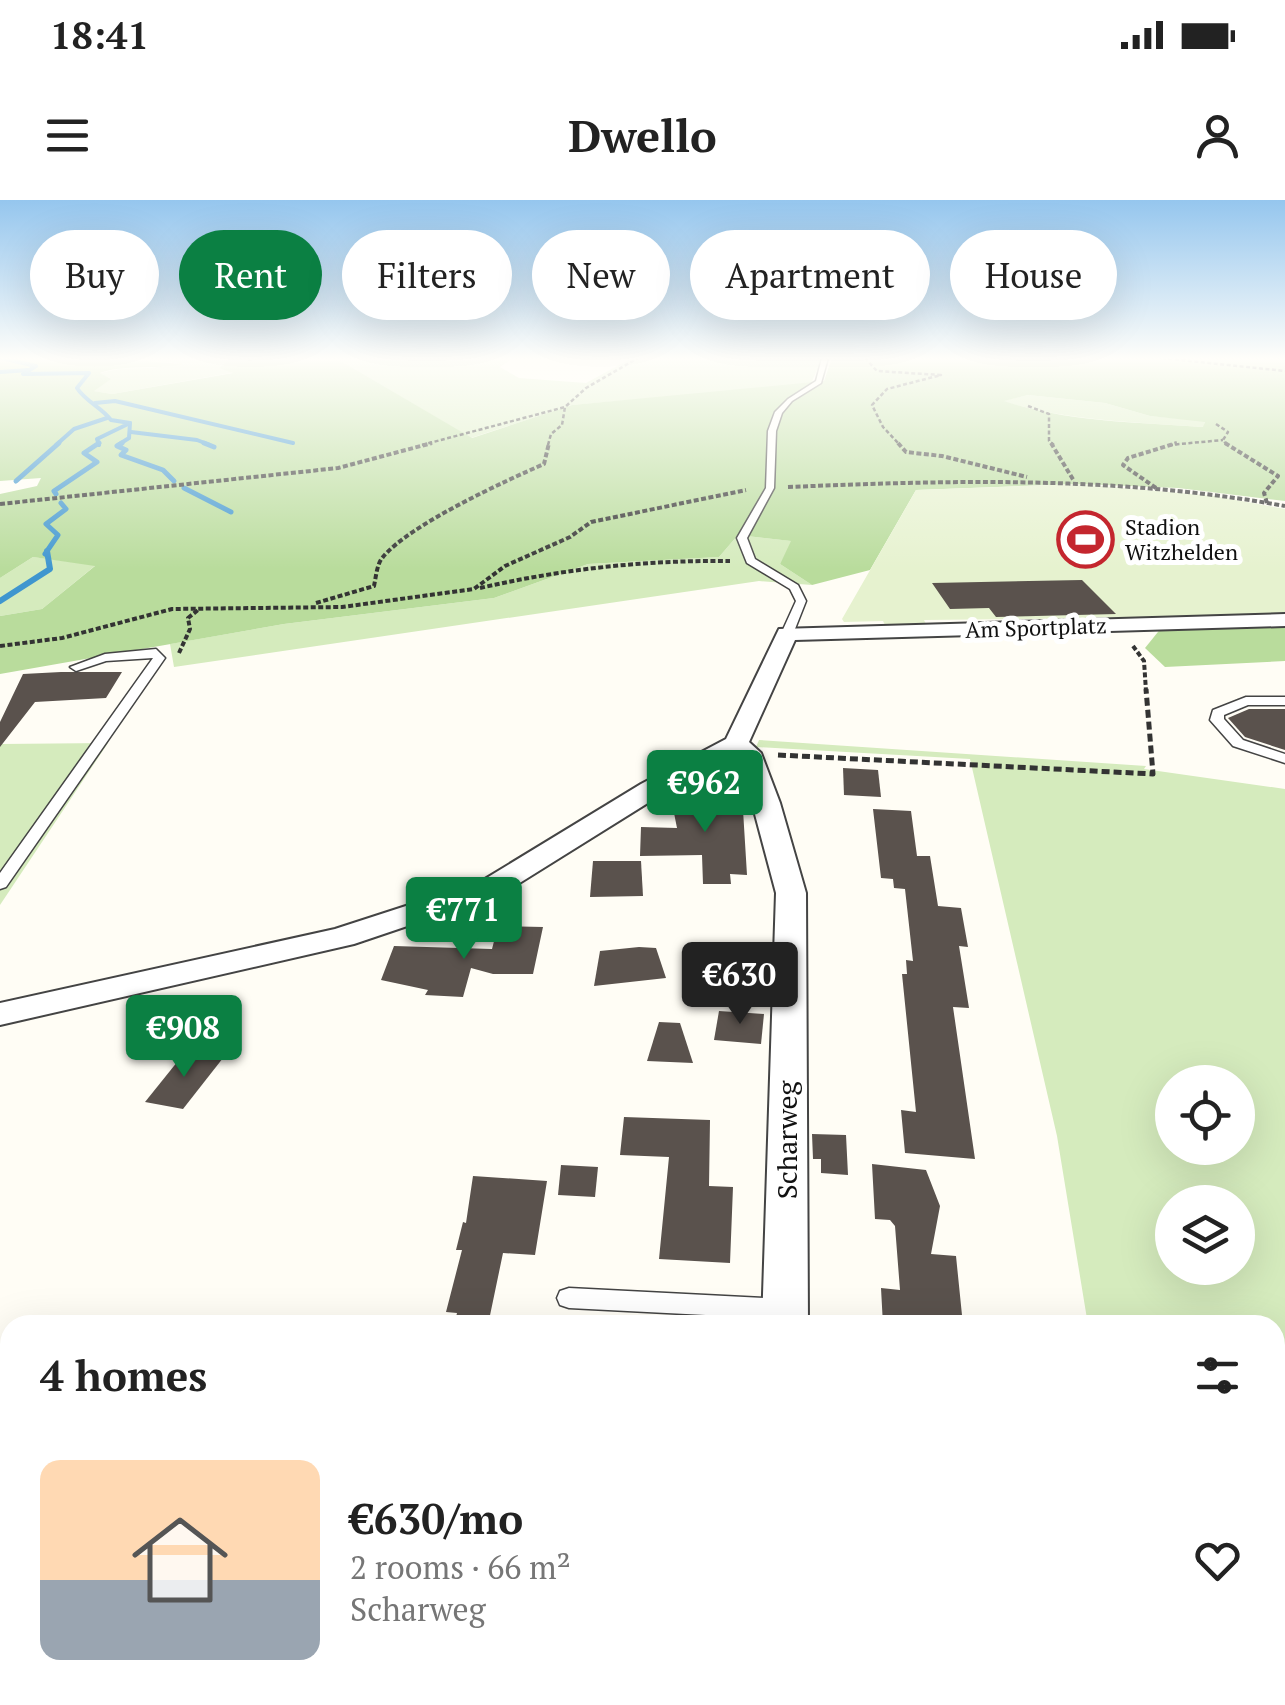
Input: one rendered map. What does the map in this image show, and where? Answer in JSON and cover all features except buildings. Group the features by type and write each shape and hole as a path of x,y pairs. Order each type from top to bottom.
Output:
{"street":[{"name":"Am Sportplatz","path":"787,634 1285,620"},
{"path":"0,1014 343,937 491,888 650,790 742,749 787,634"},
{"name":"Scharweg","path":"742,749 766,803 791,893 785,1315"}],"lane":[{"path":"773,428 770,488 742,538 751,561 794,588 802,601 787,634"},
{"path":"0,884 159,658 156,653 136,653 76,667"},
{"path":"1285,701 1233,703 1218,713 1217,720 1220,728 1238,743 1285,759"},
{"name":"Scharweg","path":"569,1298 762,1315"}],"path":[{"path":"0,504 338,468 485,428"},
{"path":"308,604 374,586 381,558 417,531 492,486 544,464 552,434 558,428"},
{"path":"884,428 906,452 942,456 1028,477"},
{"path":"1049,428 1049,442 1058,449 1074,481"},
{"path":"1222,428 1228,432 1223,440"},
{"path":"1157,488 1123,466 1128,458 1180,442 1223,440"},
{"path":"1223,440 1228,448 1278,476 1264,493 1267,502"},
{"path":"474,588 506,566 570,537 591,522 670,503 770,488 1028,477 1157,488 1285,506"},
{"path":"0,646 62,638 155,611 308,604 342,607 542,574 658,560 751,561"},
{"path":"159,658 181,652 190,629 188,618 202,608"},
{"path":"742,749 1153,774 1144,661 1117,625"}],"green space":[{"path":"0,428 455,428 472,438 502,428 1285,428 1285,501 1178,488 1079,484 916,490 870,570 812,585 780,564 791,541 738,535 719,557 588,564 494,598 284,624 0,674 0,616 42,609 95,566 33,557 0,578 0,494 37,486 41,478 0,481"},
{"path":"455,428 501,428 471,438"},
{"name":"Stadion Witzhelden","path":"1079,484 1214,496 1285,509 1285,612 1234,617 924,620 926,624 885,625 883,621 842,619 916,490"},
{"path":"738,535 792,541 780,564 812,585 759,581 174,667 170,644 284,624 494,598 588,564 719,557"},
{"path":"33,557 96,565 42,609 0,616 0,578"},
{"path":"1285,624 1285,661 1165,667 1145,648 1162,627"},
{"path":"759,740 1146,766 1144,769 1285,789 1285,1315 1086,1315 1057,1136 970,759 756,747"},
{"path":"108,743 0,905 0,744"}],"waterway":[{"path":"56,445 76,428"},
{"path":"98,443 97,439 119,428"},
{"path":"118,445 129,438 130,428"},
{"path":"230,428 293,443"},
{"path":"131,432 210,445"},
{"path":"16,481 59,443"},
{"path":"56,494 54,491 97,462 84,453 98,443"},
{"path":"122,443 117,446 126,450 121,455 163,470 174,481"},
{"path":"204,443 214,447"},
{"path":"184,488 231,512"},
{"path":"47,551 58,535 46,524 66,509 61,503"},
{"path":"0,601 50,569 47,551"}],"place":[{"name":"Stadion Witzhelden","path":"1086,539"}]}
